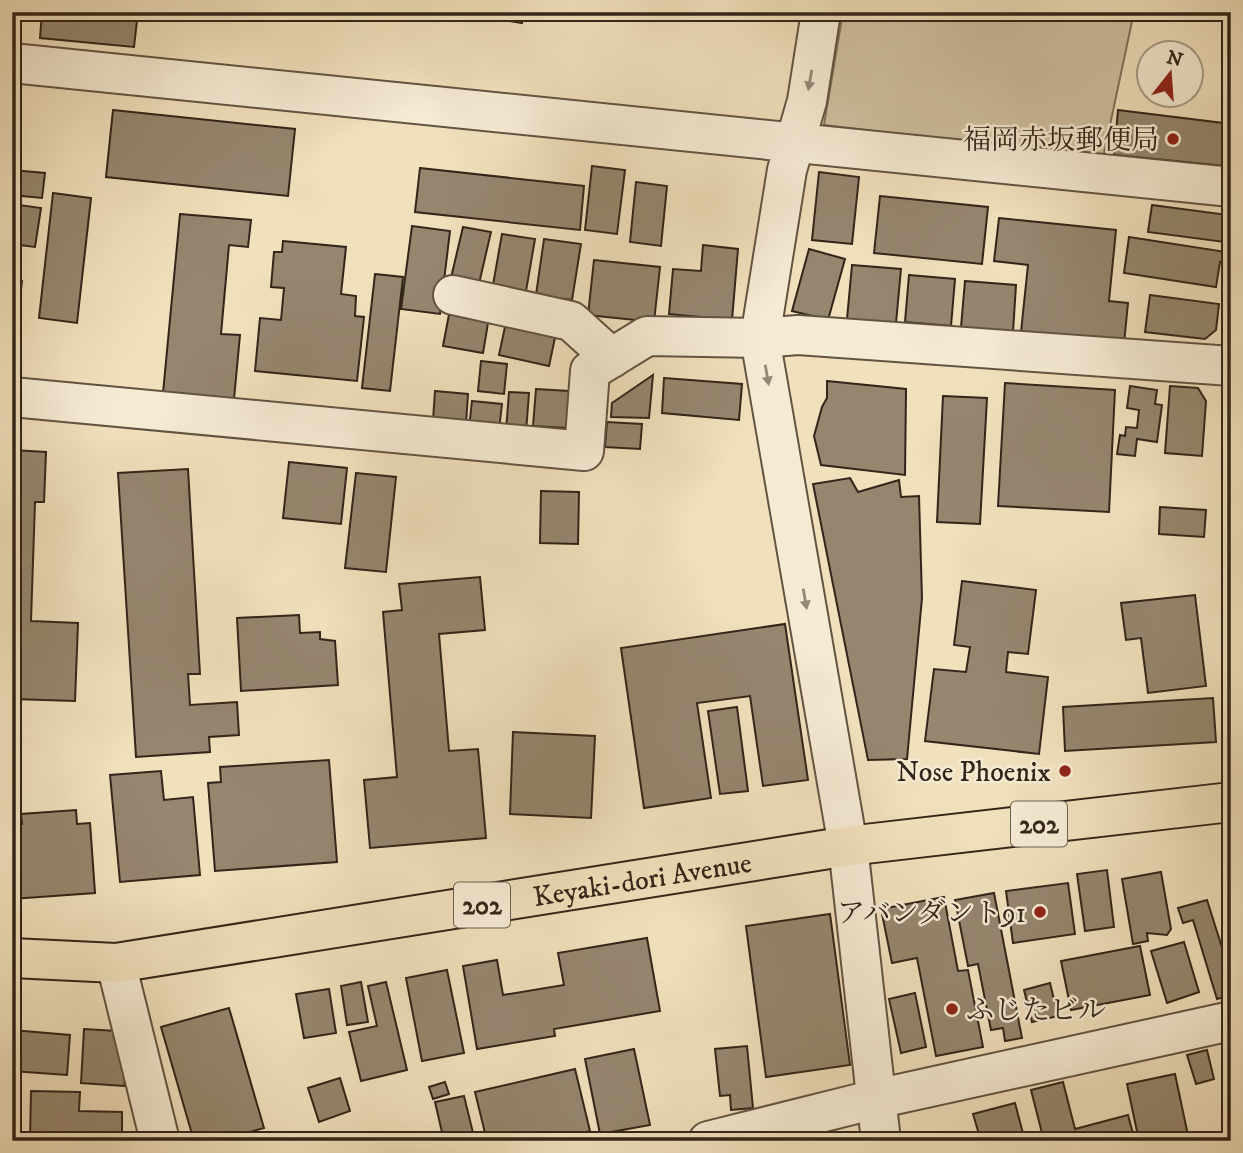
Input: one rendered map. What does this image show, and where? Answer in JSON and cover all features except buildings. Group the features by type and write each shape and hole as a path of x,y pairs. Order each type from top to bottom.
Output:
{"highway":[{"name":"Keyaki-dori Avenue","path":"12,958 116,963 848,846 1231,802"}],"street":[{"path":"821,12 807,101 786,170 760,338 848,846 881,1141"},
{"path":"12,63 1231,187"},
{"path":"453,295 571,321 612,358"},
{"path":"12,397 584,451 590,371 647,337 760,338 798,335 1231,366"},
{"path":"116,963 160,1141"},
{"path":"708,1141 876,1099 1231,1021"}],"shaded area":[{"path":"843,12 1134,12 1103,158 824,125"}],"place":[{"name":"福岡赤坂郵便局","path":"1173,139"},
{"name":"Nose Phoenix","path":"1065,771"},
{"name":"アバンダント91","path":"1040,912"},
{"name":"ふじたビル","path":"952,1009"}]}
